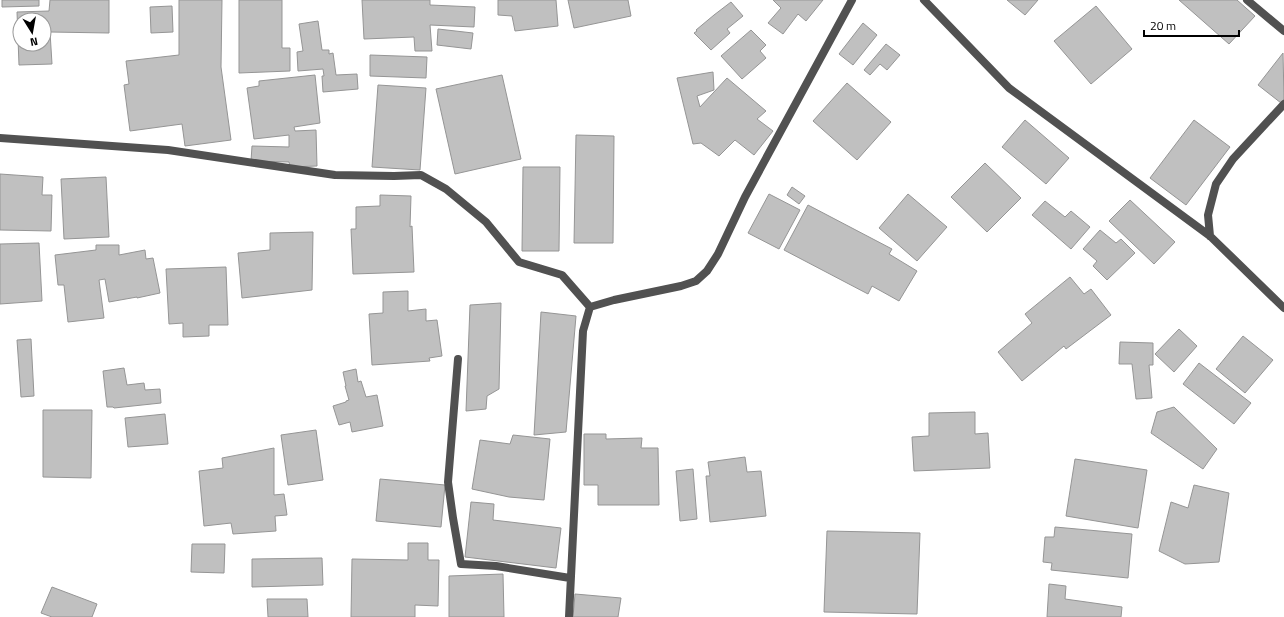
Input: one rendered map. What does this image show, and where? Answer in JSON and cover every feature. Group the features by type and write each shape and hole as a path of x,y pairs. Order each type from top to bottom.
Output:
{"street":[{"path":"590,307 614,300 681,286 696,281 707,271 718,254 745,197 852,0"},
{"path":"924,0 1009,88 1210,236 1284,308"},
{"path":"1247,0 1284,31"},
{"path":"1210,236 1208,215 1216,184 1233,159 1284,104"},
{"path":"0,138 168,150 335,175 421,175 446,189 486,222 519,262 562,275 590,307"},
{"path":"569,617 583,331 590,307"},
{"path":"458,359 448,482 461,564 496,566 570,578"}],"building":[{"path":"2,0 39,0 39,6 2,7"},
{"path":"50,0 109,0 109,33 52,32 52,12 17,12 49,11"},
{"path":"179,0 222,0 221,67 231,140 185,146 182,124 130,131 124,85 129,84 126,61 179,55"},
{"path":"239,0 282,0 282,48 290,48 290,71 239,73"},
{"path":"362,0 430,0 430,5 475,7 474,27 430,25 432,51 415,51 414,37 364,39"},
{"path":"498,0 556,0 558,26 515,31 512,16 498,15"},
{"path":"568,0 628,0 631,16 574,28"},
{"path":"773,0 823,0 806,21 798,14 783,34 768,23 781,8"},
{"path":"1007,0 1038,0 1025,15"},
{"path":"1179,0 1237,0 1255,16 1229,44"},
{"path":"731,2 743,16 727,29 730,33 711,50 694,33"},
{"path":"172,6 173,32 151,33 150,7"},
{"path":"1096,6 1132,49 1091,84 1054,41"},
{"path":"318,21 322,50 329,50 329,54 333,53 336,75 357,74 358,89 323,92 323,69 298,71 297,52 303,51 299,24"},
{"path":"863,23 877,35 853,65 839,54"},
{"path":"438,29 473,33 471,49 437,45"},
{"path":"751,30 766,45 760,51 766,58 742,79 721,56"},
{"path":"886,44 900,55 887,70 880,64 870,75 864,70"},
{"path":"19,52 51,52 52,64 19,65"},
{"path":"1283,53 1284,99 1281,103 1258,85"},
{"path":"370,55 427,57 426,78 370,76"},
{"path":"713,72 714,90 697,96 700,107 727,78 766,111 757,119 773,131 754,155 735,140 719,156 701,143 693,144 677,78"},
{"path":"315,75 320,123 294,127 295,131 316,130 317,166 290,167 289,162 251,161 252,146 289,147 289,135 254,139 247,88 259,86 259,81"},
{"path":"502,75 521,159 455,174 436,89"},
{"path":"847,83 891,122 857,160 813,121"},
{"path":"378,85 426,88 420,170 372,167"},
{"path":"1025,120 1069,158 1046,184 1002,147"},
{"path":"1194,120 1230,147 1186,205 1150,178"},
{"path":"576,135 614,136 613,243 574,243"},
{"path":"985,163 1021,198 987,232 951,197"},
{"path":"523,167 560,167 559,251 522,251"},
{"path":"0,174 43,177 42,195 52,195 51,231 0,230"},
{"path":"106,177 109,237 64,239 61,179"},
{"path":"792,187 805,196 799,204 787,195"},
{"path":"769,194 800,210 779,249 748,233"},
{"path":"908,194 947,227 917,261 879,228"},
{"path":"380,195 411,196 410,227 412,226 414,272 353,274 351,229 356,229 356,207 380,206"},
{"path":"1130,200 1175,242 1154,264 1109,221"},
{"path":"1045,201 1065,217 1071,211 1090,227 1071,249 1032,215"},
{"path":"808,205 892,249 889,254 917,271 899,301 872,286 868,294 784,250"},
{"path":"1100,230 1116,243 1121,239 1135,253 1107,280 1093,266 1097,261 1083,249"},
{"path":"313,232 312,290 242,298 238,253 270,250 270,233"},
{"path":"39,243 42,301 0,304 0,244"},
{"path":"96,245 119,245 119,255 145,250 146,259 153,258 160,293 109,302 105,279 99,280 104,318 68,322 64,285 58,285 55,255 96,250"},
{"path":"226,267 228,325 209,325 209,336 183,337 183,323 169,324 166,269"},
{"path":"1070,277 1084,294 1091,289 1111,315 1066,349 1064,346 1022,381 998,352 1032,323 1025,314"},
{"path":"408,291 408,311 426,309 426,321 437,320 442,356 429,358 430,361 372,365 369,314 383,313 383,292"},
{"path":"501,303 499,389 487,396 486,409 466,411 470,305"},
{"path":"541,312 576,316 566,432 534,435"},
{"path":"1179,329 1197,346 1174,372 1155,354"},
{"path":"1243,336 1273,360 1245,393 1216,369"},
{"path":"31,339 34,396 21,397 17,340"},
{"path":"1120,342 1153,343 1153,365 1149,365 1152,398 1136,399 1132,364 1119,364"},
{"path":"1199,363 1251,403 1234,424 1183,384"},
{"path":"124,368 127,385 144,383 145,390 160,389 161,403 114,408 107,407 103,371"},
{"path":"356,369 358,382 361,381 366,397 377,395 383,426 352,432 350,422 339,425 333,406 349,400 343,372"},
{"path":"1174,407 1217,449 1203,469 1151,433 1157,412"},
{"path":"43,410 92,410 91,478 43,477"},
{"path":"975,412 975,434 988,433 990,468 914,471 912,437 929,436 929,413"},
{"path":"165,414 168,444 128,447 125,418"},
{"path":"316,430 323,480 288,485 281,435"},
{"path":"584,434 606,434 606,439 642,438 641,448 658,448 659,505 598,505 598,485 584,485"},
{"path":"513,435 550,439 544,500 509,497 472,489 480,440 510,444"},
{"path":"274,448 274,495 284,494 287,515 275,516 276,531 233,534 231,523 204,526 199,471 223,468 222,458"},
{"path":"745,457 747,472 761,471 766,516 710,522 706,476 710,476 708,462"},
{"path":"1075,459 1147,470 1138,528 1066,516"},
{"path":"693,469 697,519 680,521 676,471"},
{"path":"380,479 445,485 441,527 376,521"},
{"path":"1194,485 1229,493 1219,562 1185,564 1159,551 1171,502 1188,508"},
{"path":"471,502 494,504 493,520 561,528 556,568 465,557"},
{"path":"1055,527 1132,534 1128,578 1051,570 1052,563 1043,562 1045,537 1054,537"},
{"path":"827,531 920,533 917,614 824,612"},
{"path":"408,543 428,543 428,560 439,560 438,606 415,605 415,617 351,617 352,559 408,560"},
{"path":"192,544 225,544 224,573 191,572"},
{"path":"322,558 323,585 252,587 252,559"},
{"path":"503,574 504,617 449,617 449,576"},
{"path":"1049,584 1066,586 1065,599 1122,607 1121,617 1047,617"},
{"path":"52,587 97,604 92,617 52,617 41,613"},
{"path":"575,594 621,598 618,617 573,617"},
{"path":"267,599 307,599 308,617 268,617"}]}
